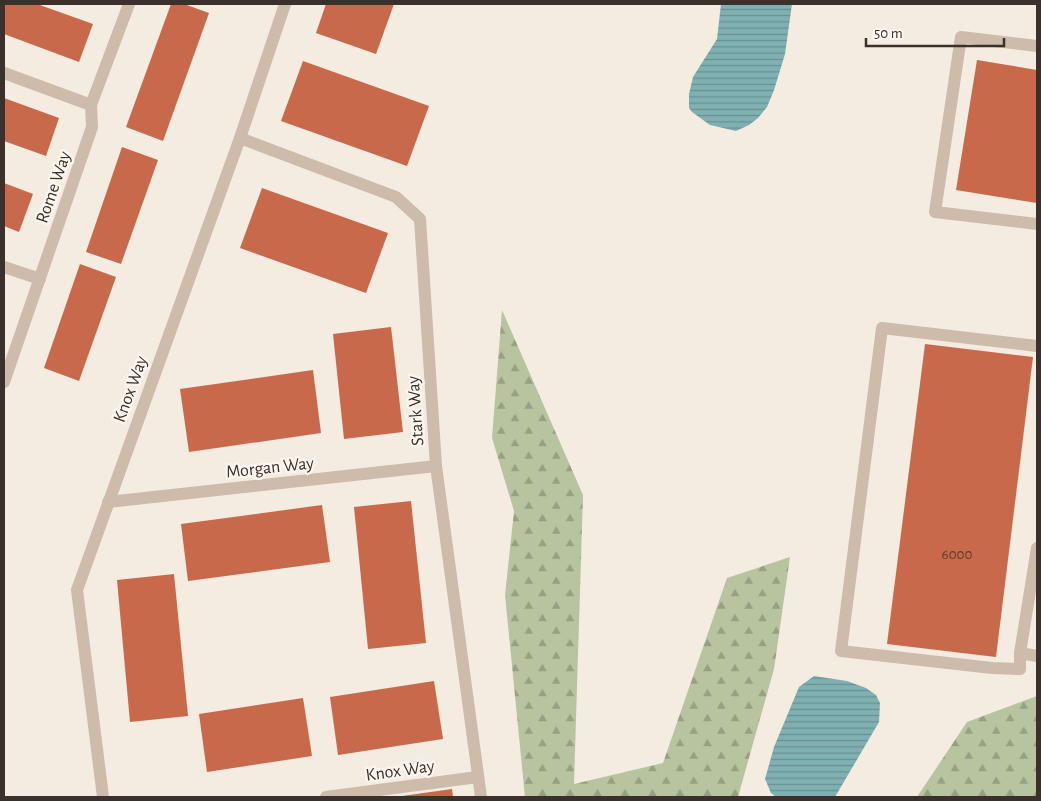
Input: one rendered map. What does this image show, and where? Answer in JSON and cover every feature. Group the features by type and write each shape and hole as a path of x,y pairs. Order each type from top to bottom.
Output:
{"street":[{"name":"Rome Way","path":"4,382 92,128 91,105 129,4"},
{"name":"Knox Way","path":"103,797 77,590 240,138 285,4"},
{"path":"1037,46 961,37 935,212 1037,224"},
{"path":"4,73 91,105"},
{"name":"Stark Way","path":"240,138 396,197 420,219 436,466 481,797"},
{"path":"4,267 40,279"},
{"path":"1037,346 882,328 841,651 992,668 1020,669 1020,654 1037,548"},
{"name":"Morgan Way","path":"108,502 436,466"},
{"path":"1020,654 1037,656"},
{"name":"Knox Way","path":"326,797 478,777"}],"green space":[{"path":"502,310 583,495 574,784 663,763 727,578 790,557 774,669 738,797 525,797 505,595 514,511 492,438"},
{"path":"1037,696 1037,797 917,797 967,722"}],"water":[{"path":"721,4 792,4 785,54 767,107 749,125 736,131 710,125 689,108 689,94 693,77 717,39"},
{"path":"814,676 847,681 866,688 876,695 880,703 879,722 835,797 776,797 771,793 765,779 774,747 799,687"}],"building":[{"path":"4,4 37,4 93,24 79,62 4,34"},
{"path":"171,4 184,4 209,13 163,141 126,127"},
{"path":"326,4 394,4 376,54 316,33"},
{"path":"977,60 1037,70 1037,203 956,190"},
{"path":"303,61 429,106 407,166 281,121"},
{"path":"4,98 59,118 46,156 4,141"},
{"path":"122,147 158,160 121,264 86,252"},
{"path":"4,183 33,194 19,232 4,226"},
{"path":"262,188 388,233 366,293 240,248"},
{"path":"80,264 116,277 79,381 44,368"},
{"path":"391,327 403,432 344,439 333,334"},
{"path":"925,344 1033,357 996,657 887,644"},
{"path":"313,370 321,433 189,452 180,389"},
{"path":"411,501 426,643 368,649 354,507"},
{"path":"322,505 330,562 188,581 181,524"},
{"path":"174,574 188,716 130,722 117,580"},
{"path":"434,681 443,739 338,755 330,697"},
{"path":"303,698 312,756 207,772 199,714"},
{"path":"452,789 453,797 402,797 402,796"}]}
